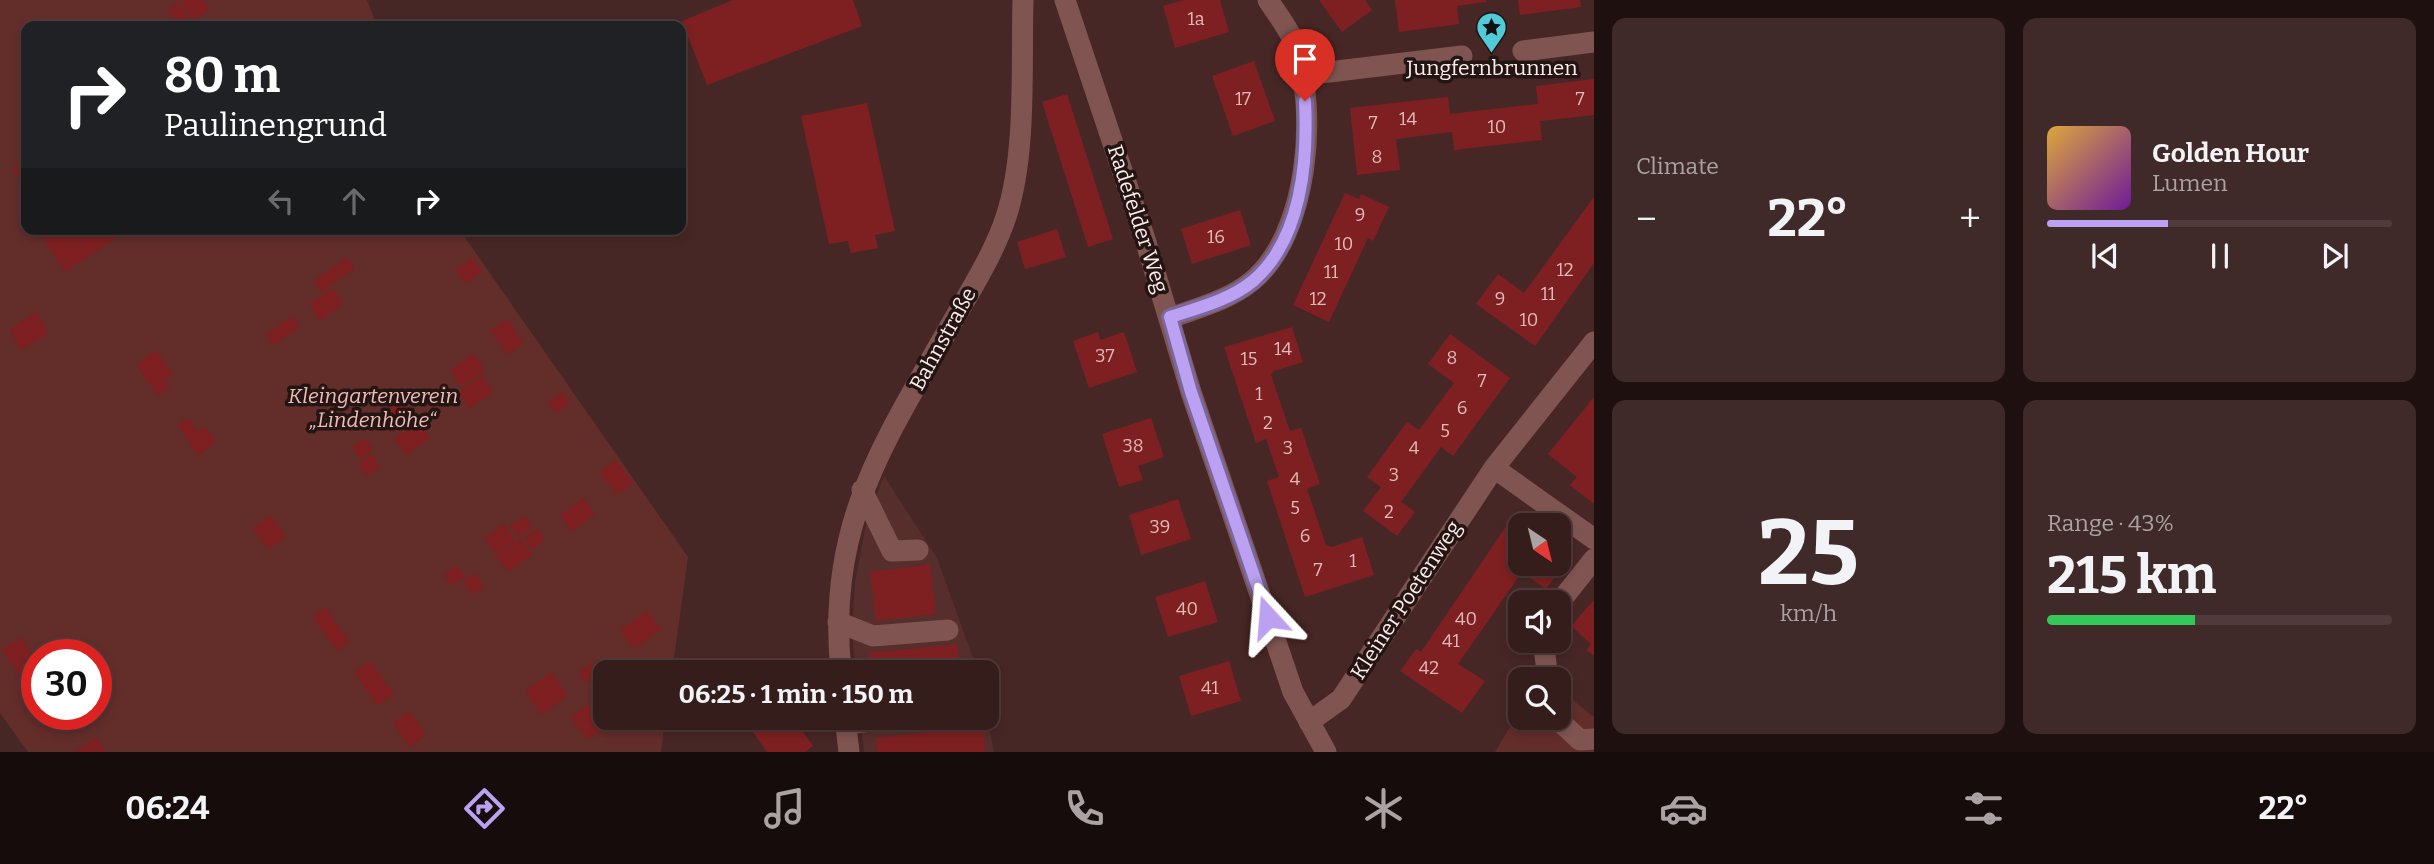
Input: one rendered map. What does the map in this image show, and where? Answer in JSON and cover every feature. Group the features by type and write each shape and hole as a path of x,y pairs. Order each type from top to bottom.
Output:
{"street":[{"name":"Bahnstraße","path":"840,660 838,622 840,581 849,531 862,491 876,457 973,286 1006,216 1019,129 1023,0"},
{"name":"Radefelder Weg","path":"1065,0 1170,317 1191,392 1289,679 1326,752"},
{"path":"1170,317 1238,291 1254,280 1278,247 1296,202 1305,155 1304,75 1294,42 1268,0"},
{"path":"1523,51 1594,42"},
{"path":"1304,75 1462,57"},
{"name":"Kleiner Poetenweg","path":"1310,722 1341,699 1494,468 1594,342"},
{"path":"1494,468 1594,539"},
{"path":"862,491 892,551 918,550"},
{"path":"1569,590 1594,559"},
{"path":"838,622 873,636 948,630"},
{"path":"847,730 849,752"},
{"path":"1569,730 1580,740 1594,739"}],"shaded area":[{"path":"884,476 937,558 974,660 855,660 852,634 855,582 867,519"},
{"path":"861,730 989,730 994,752 864,752"}],"green space":[{"name":"Kleingartenverein „Lindenhöhe“","path":"0,0 367,0 375,21 21,21 21,235 463,235 688,557 674,660 593,660 593,730 664,730 661,752 28,752 0,713"},
{"path":"1571,699 1594,717 1594,752 1495,752 1508,730 1571,730"}],"building":[{"path":"179,0 203,0 210,9 194,21"},
{"path":"733,0 853,0 862,26 707,85 686,31 686,21 682,21"},
{"path":"1184,0 1220,0 1229,32 1175,48 1163,6"},
{"path":"1319,0 1365,0 1372,10 1342,32"},
{"path":"1395,0 1486,2 1457,6 1459,24 1399,32"},
{"path":"1518,0 1580,0 1581,7 1520,15"},
{"path":"177,2 191,21 175,21 167,10"},
{"path":"1254,61 1275,121 1233,136 1212,76"},
{"path":"1594,79 1594,115 1540,121 1542,140 1454,150 1452,132 1396,139 1400,170 1357,175 1350,108 1448,97 1450,114 1538,104 1536,86"},
{"path":"1067,94 1113,239 1088,247 1042,102"},
{"path":"867,103 895,231 875,235 878,248 851,253 848,241 829,244 801,116"},
{"path":"21,163 21,182 12,169"},
{"path":"1345,193 1359,199 1361,194 1389,207 1373,241 1368,238 1329,322 1293,305"},
{"path":"1594,197 1594,263 1535,346 1476,304 1498,274 1524,293"},
{"path":"1240,210 1251,245 1192,264 1181,229"},
{"path":"1057,229 1066,257 1025,269 1017,242"},
{"path":"41,235 121,235 65,272"},
{"path":"347,257 355,268 321,292 313,281"},
{"path":"472,258 482,272 465,283 455,270"},
{"path":"333,288 343,304 320,321 309,304"},
{"path":"36,312 49,333 21,350 9,330"},
{"path":"292,316 300,327 273,345 266,335"},
{"path":"507,319 524,343 508,355 490,331"},
{"path":"1292,327 1303,362 1274,371 1271,375 1290,431 1301,428 1320,484 1307,489 1326,545 1332,547 1362,537 1374,575 1305,597 1267,481 1279,477 1266,439 1256,443 1224,347"},
{"path":"1098,332 1100,340 1124,332 1137,372 1089,388 1073,341"},
{"path":"1450,334 1510,378 1453,456 1441,447 1401,502 1415,512 1397,536 1363,511 1381,487 1367,477 1407,422 1419,430 1454,383 1428,364"},
{"path":"156,350 173,374 165,381 170,387 158,396 136,365"},
{"path":"473,353 485,370 461,387 450,370"},
{"path":"482,375 493,391 470,409 458,392"},
{"path":"562,392 570,404 556,413 548,402"},
{"path":"1594,397 1594,504 1570,485 1577,477 1548,454"},
{"path":"402,399 414,416 390,433 378,416"},
{"path":"188,418 198,432 206,427 216,442 198,455 178,425"},
{"path":"1151,418 1164,457 1138,466 1143,480 1119,487 1102,434"},
{"path":"418,421 430,438 406,455 394,439"},
{"path":"365,438 373,449 360,459 352,447"},
{"path":"372,454 380,466 366,476 358,464"},
{"path":"616,460 633,483 617,495 599,472"},
{"path":"583,498 595,514 572,532 560,515"},
{"path":"1178,499 1191,539 1141,555 1129,515"},
{"path":"271,515 286,537 268,549 253,528"},
{"path":"524,516 532,528 518,537 510,526"},
{"path":"1508,523 1508,576 1519,576 1458,664 1485,681 1462,713 1400,671 1416,649 1421,652"},
{"path":"504,524 515,540 496,554 484,538"},
{"path":"537,529 545,540 532,550 524,538"},
{"path":"520,538 532,555 508,572 496,556"},
{"path":"930,564 936,614 876,621 870,572"},
{"path":"457,565 465,577 451,586 443,575"},
{"path":"475,573 484,586 473,595 463,581"},
{"path":"1528,576 1555,576 1546,589"},
{"path":"1205,581 1218,622 1168,637 1155,597"},
{"path":"1593,601 1594,656 1586,650 1591,644 1571,626"},
{"path":"325,607 350,642 337,651 313,617"},
{"path":"647,611 661,629 634,649 620,630"},
{"path":"21,637 21,674 19,675 2,650"},
{"path":"957,644 959,660 869,660 868,653"},
{"path":"370,661 394,694 378,706 354,672"},
{"path":"1229,661 1241,701 1191,716 1179,676"},
{"path":"593,664 593,678 586,683 578,672"},
{"path":"552,672 568,696 541,715 525,691"},
{"path":"587,705 593,713 593,730 601,730 588,740 570,717"},
{"path":"409,711 426,735 410,747 393,723"},
{"path":"802,730 813,746 805,752 767,752 752,731"},
{"path":"947,730 983,730 985,752 877,752 876,738"},
{"path":"96,737 106,752 75,752"}],"place":[{"name":"Jungfernbrunnen","path":"1492,55"}],"route":[{"path":"1268,617 1191,392 1170,317 1238,291 1254,280 1278,247 1296,202 1301,180 1305,155 1305,101"}]}
